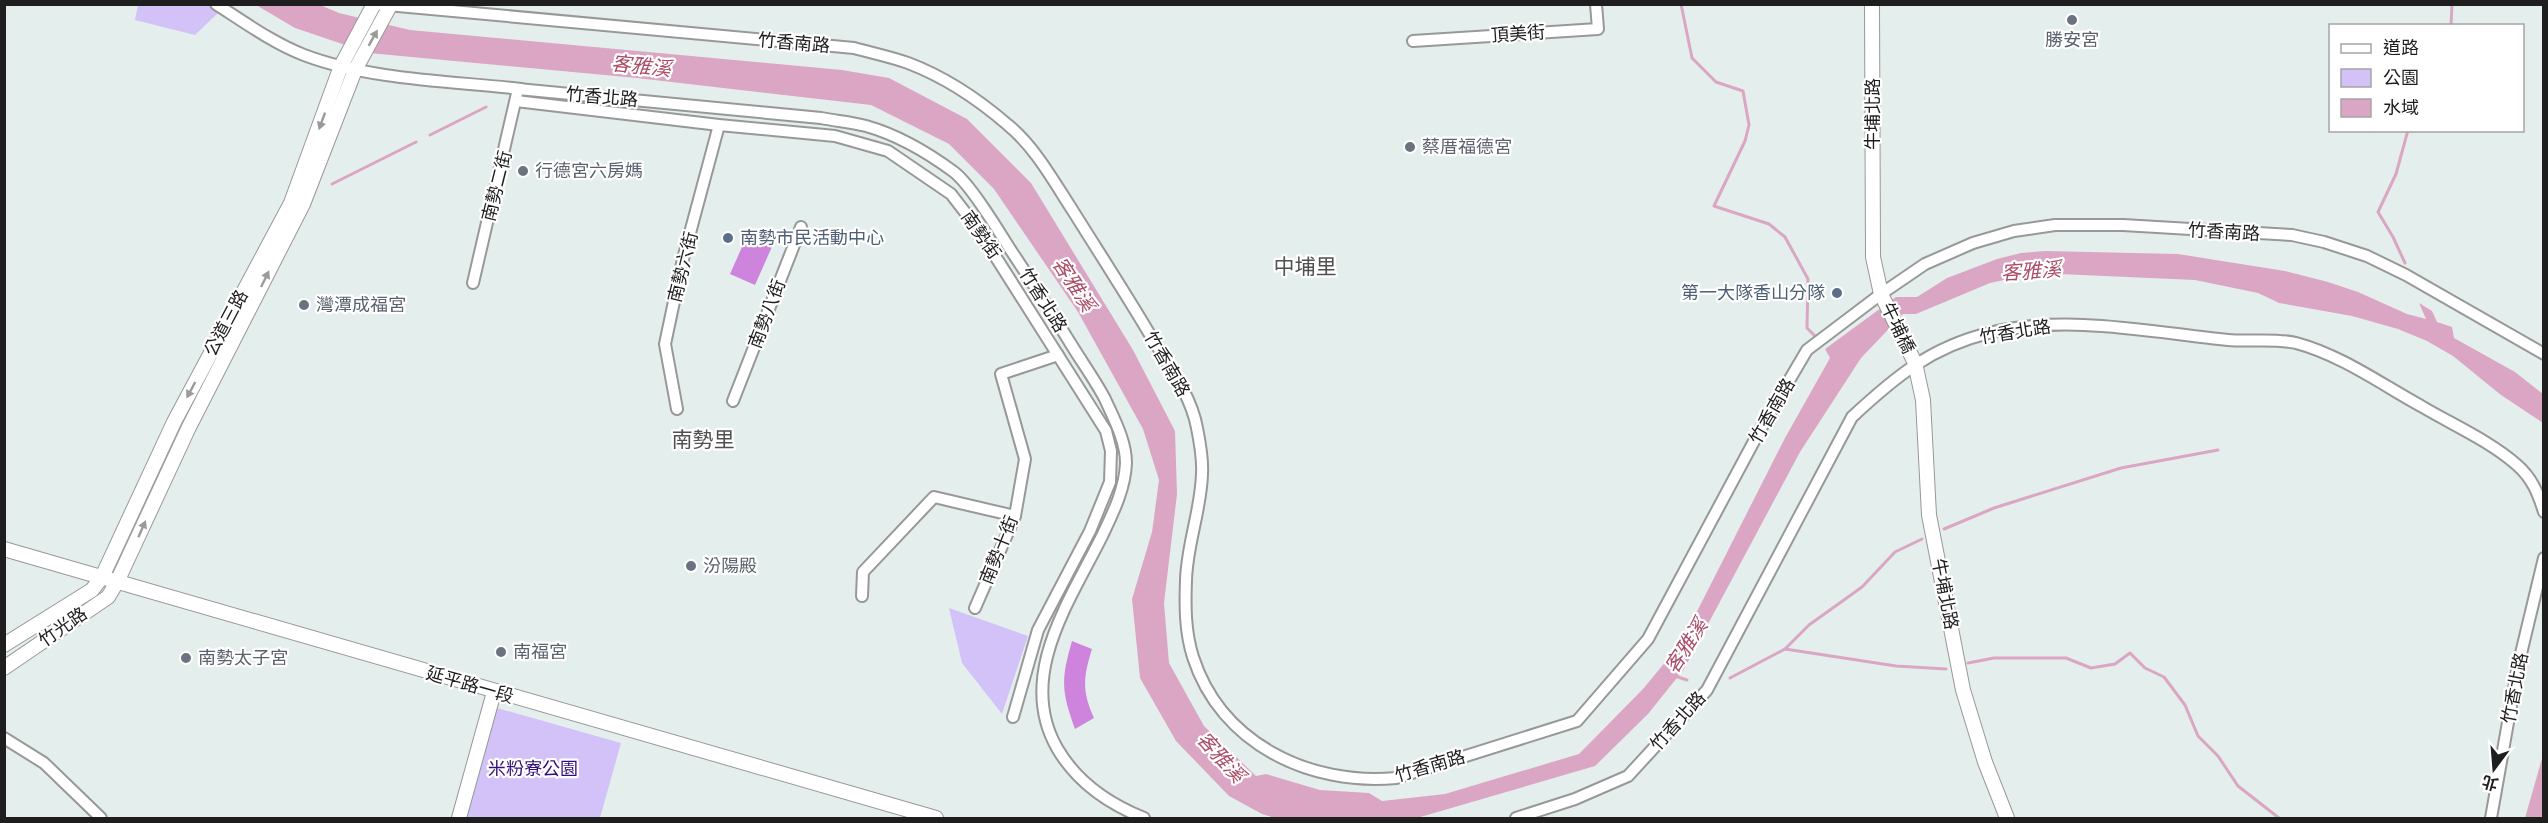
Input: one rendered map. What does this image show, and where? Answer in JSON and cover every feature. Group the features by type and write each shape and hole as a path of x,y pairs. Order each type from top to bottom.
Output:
{"street":[{"name":"竹香北路","path":"216,4 263,34 303,54 356,70 520,89 821,118 866,126 911,144 957,174 1040,294 1104,397 1122,436 1126,461 1124,484 1110,518 1051,639 1041,687 1043,711 1051,738 1064,761 1081,779 1102,795 1126,812 1144,819"},
{"name":"頂美街","path":"1413,41 1598,29 1596,4"},
{"name":"牛埔北路","path":"1872,4 1873,257 1881,294"},
{"name":"公道三路","path":"102,577 174,422 291,203 341,66 383,5"},
{"name":"公道三路","path":"117,582 189,427 303,204 383,5"},
{"name":"竹香南路","path":"383,5 854,48 908,63 959,87 1010,127 1045,168 1126,295 1194,412 1203,473 1186,578 1186,610 1193,658 1206,685 1221,708 1245,735 1286,761 1312,771 1340,777 1368,780 1396,778 1577,721 1648,639 1760,430 1807,350 1925,264 1956,249 2014,231 2055,225 2123,225 2292,235 2324,242 2367,256 2544,354"},
{"name":"南勢二街","path":"473,283 520,89"},
{"name":"南勢街","path":"516,101 835,136 888,151 912,165 951,194 978,229 1106,431 1111,451 1110,482 1090,531 1038,630 1013,717"},
{"name":"南勢六街","path":"677,409 665,344 683,259 719,125"},
{"name":"南勢八街","path":"733,401 801,227"},
{"name":"牛埔橋","path":"1881,294 1915,363"},
{"name":"竹香北路","path":"1516,819 1575,799 1628,776 1707,690 1852,417 1883,388 1915,363 1938,351 1990,333 2060,324 2242,341 2294,343 2328,354 2492,446 2518,466 2536,487 2544,512"},
{"name":"南勢十街","path":"975,608 1015,516 1025,459 1002,374 1058,355"},
{"name":"牛埔北路","path":"1915,363 1923,400 1929,515 1963,690 1985,762 2007,819"},
{"path":"862,596 863,572 934,496 1015,516"},
{"name":"延平路一段","path":"4,549 936,819"},
{"name":"竹香北路","path":"2492,819 2518,666 2544,558"},
{"name":"竹光路","path":"4,645 92,590 102,577"},
{"name":"竹光路","path":"4,668 108,597 117,582"},
{"path":"459,819 494,692"},
{"path":"4,738 44,764 101,819"}],"green space":[{"path":"138,5 209,5 220,11 195,35 135,20"},
{"path":"949,608 1028,636 1002,714 962,663"},
{"name":"米粉寮公園","path":"497,708 621,743 600,818 466,818"}],"shaded area":[{"path":"750,229 775,240 755,285 730,274"},
{"path":"1072,641 1092,649 1085,684 1087,700 1094,718 1075,729 1064,685"}],"water":[{"name":"客雅溪","path":"256,5 320,5 339,13 410,30 842,70 889,78 967,119 1031,183 1133,350 1175,431 1177,494 1164,603 1169,663 1204,726 1256,776 1266,774 1320,790 1369,793 1382,801 1445,794 1579,754 1643,689 1681,643 1785,438 1830,358 1825,349 1896,297 1917,297 1947,278 1997,259 2021,253 2045,251 2178,254 2285,271 2328,282 2358,292 2407,314 2426,319 2419,303 2432,311 2437,322 2452,327 2454,338 2515,372 2543,394 2543,423 2501,395 2453,356 2427,341 2398,329 2352,316 2279,303 2258,293 2195,280 2036,273 1990,283 1916,314 1903,314 1861,358 1800,452 1684,669 1648,714 1595,766 1417,818 1275,818 1262,814 1229,796 1176,741 1140,678 1132,599 1152,532 1159,480 1143,429 1078,312 994,189 949,144 871,105 637,78 369,53 295,28"},
{"path":"2543,755 2543,818 2525,818"}],"waterway":[{"path":"1681,4 1692,58 1716,82 1743,91 1749,125 1745,141 1714,206 1769,224 1785,237 1808,279 1807,328 1816,337"},
{"path":"2451,24 2452,4"},
{"path":"430,135 486,107"},
{"path":"2405,263 2378,212 2396,174 2407,132"},
{"path":"332,184 416,142"},
{"path":"1944,529 1994,508 2121,468 2218,450"},
{"path":"1785,649 1809,625 1862,587 1895,552 1922,539"},
{"path":"1730,678 1785,649 1896,666 1946,669"},
{"path":"1968,663 1994,658 2066,658 2091,668 2115,664 2130,653 2145,668 2164,677 2185,705 2198,736 2218,756 2238,786 2279,818"},
{"path":"1675,676 1687,680"}],"place":[{"name":"勝安宮","path":"2072,20"},
{"name":"蔡厝福德宮","path":"1410,147"},
{"name":"行德宮六房媽","path":"523,171"},
{"name":"南勢市民活動中心","path":"728,238"},
{"name":"第一大隊香山分隊","path":"1837,293"},
{"name":"灣潭成福宮","path":"304,305"},
{"name":"汾陽殿","path":"691,566"},
{"name":"南福宮","path":"501,652"},
{"name":"南勢太子宮","path":"186,658"}],"district":[{"name":"中埔里","path":"1305,267"},
{"name":"南勢里","path":"703,440"}]}
